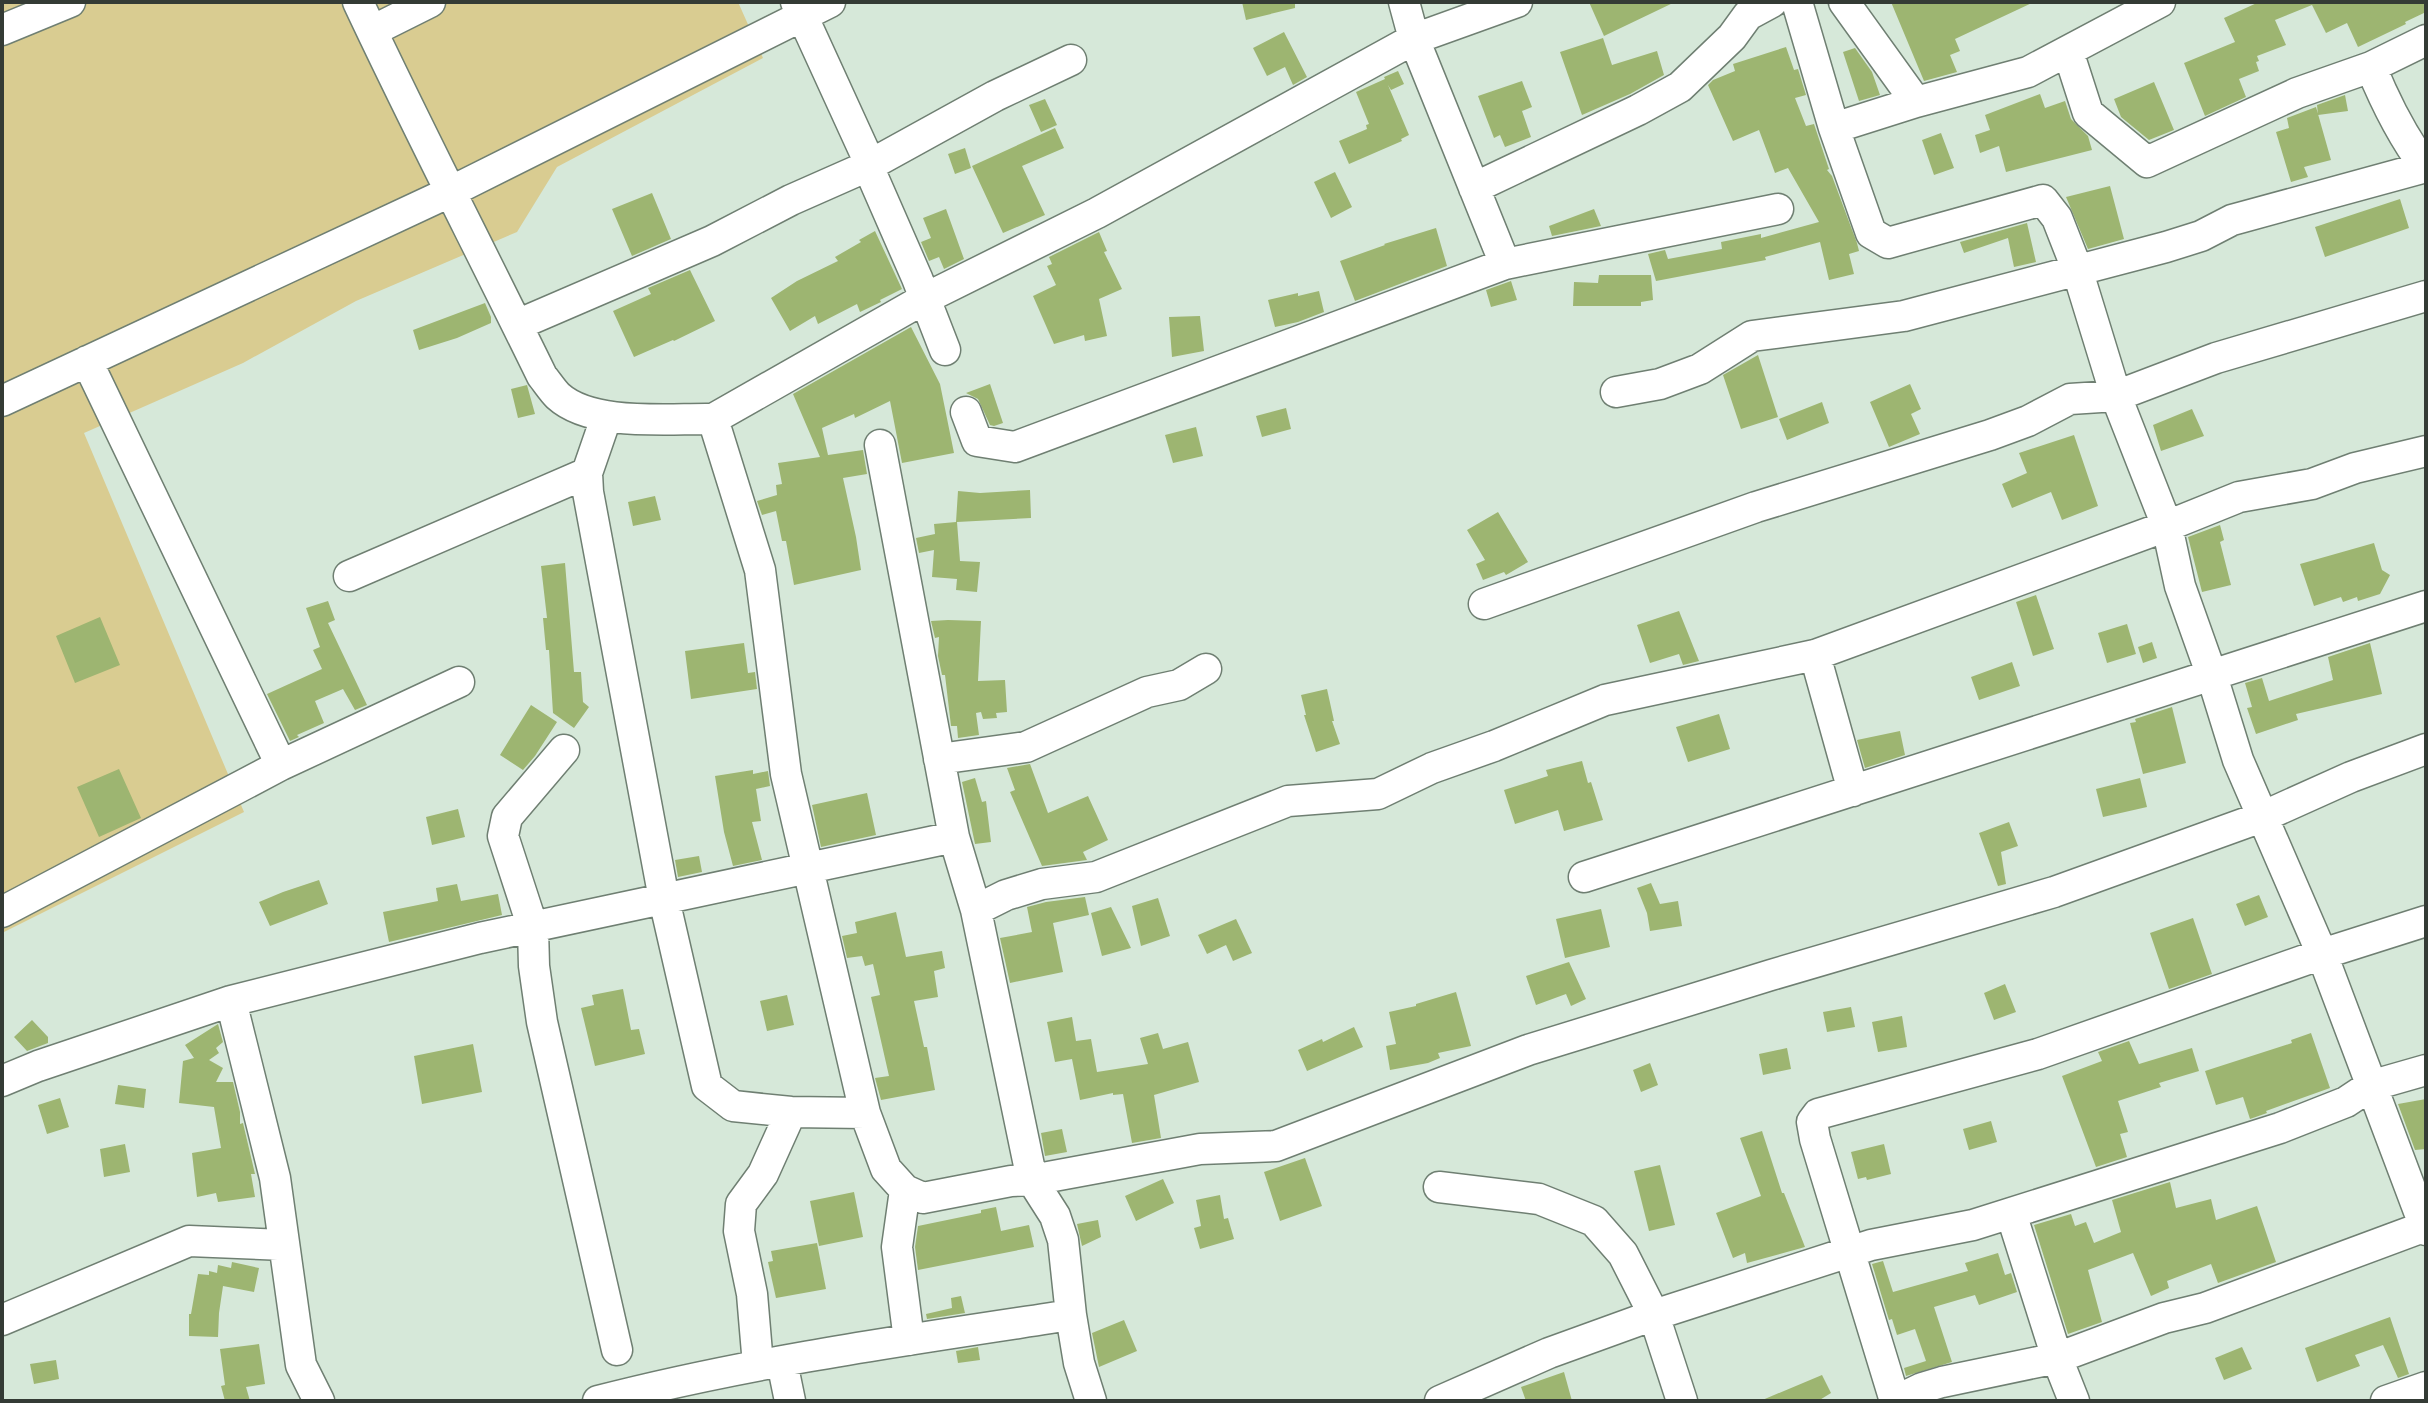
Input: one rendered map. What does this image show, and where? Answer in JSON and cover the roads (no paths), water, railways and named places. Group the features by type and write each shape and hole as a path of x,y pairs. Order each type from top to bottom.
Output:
{"street":[{"path":"2,30 70,2"},
{"path":"358,2 542,376 559,397 584,411 606,418 713,419 924,299 1097,213 1414,39 1517,2"},
{"path":"372,31 430,2"},
{"path":"2,401 452,191 799,9 830,2"},
{"path":"1404,2 1414,39 1505,264"},
{"path":"1474,188 1680,87 1732,37 1748,15 1772,2"},
{"path":"1797,2 1834,128 1871,233 1888,243 2043,200 2057,218 2077,269 2116,396 2167,526 2180,586 2238,760 2322,954 2426,1228 2057,1358 1942,1382 1895,1401 1815,1139 1812,1122 1818,1114 2038,1054 2322,954 2426,921"},
{"path":"1844,2 1916,102"},
{"path":"1834,128 2028,72 2160,2"},
{"path":"799,9 866,155 945,350"},
{"path":"2068,51 2088,113 2147,162 2297,93 2371,67 2426,40"},
{"path":"517,325 712,241 791,200 868,166 995,96 1071,60"},
{"path":"1616,392 1660,384 1700,369 1752,336 1904,316 2189,240 2232,220 2426,167 2410,148 2392,117 2371,67"},
{"path":"966,412 977,441 1015,447 1505,264 1778,209"},
{"path":"1484,604 1756,507 1990,435 2028,421 2070,399 2116,396 2216,358 2426,296"},
{"path":"87,361 281,765"},
{"path":"606,418 587,473 588,492 664,899 707,1086 733,1106 791,1112 865,1113"},
{"path":"713,419 760,570 786,774 865,1113 886,1169 905,1190 923,1198 1200,1149 1276,1146 1528,1050 2054,892 2262,817 2351,777 2426,749"},
{"path":"880,445 954,837 976,910 1032,1180 1055,1216 1063,1240 1079,1363 1091,1401"},
{"path":"976,910 1006,895 1042,884 1096,877 1288,801 1378,794 1432,768 1605,700 1815,655 2239,497 2312,484 2355,468 2426,451"},
{"path":"349,576 587,473"},
{"path":"1584,877 2426,606"},
{"path":"1815,655 1853,791"},
{"path":"939,759 1026,747 1147,692 1179,685 1206,669"},
{"path":"2,912 281,765 459,682"},
{"path":"564,750 507,817 503,836 533,928 534,966 542,1022 617,1350"},
{"path":"2,1081 231,1001 480,938 954,837"},
{"path":"231,1001 275,1178 301,1365 319,1401"},
{"path":"1440,1401 1549,1353 1654,1315 1871,1245 1973,1225 2280,1128 2346,1102 2370,1086 2426,1070"},
{"path":"790,1401 770,1364 739,1231 741,1204 763,1174 791,1112"},
{"path":"1439,1187 1539,1199 1594,1221 1623,1254 1654,1315 1682,1401"},
{"path":"905,1190 897,1247 909,1340"},
{"path":"2011,1213 2057,1358 2074,1401"},
{"path":"2,1320 189,1241 284,1245"},
{"path":"598,1401 770,1364 1071,1315"},
{"path":"2386,1401 2426,1387"}]}
